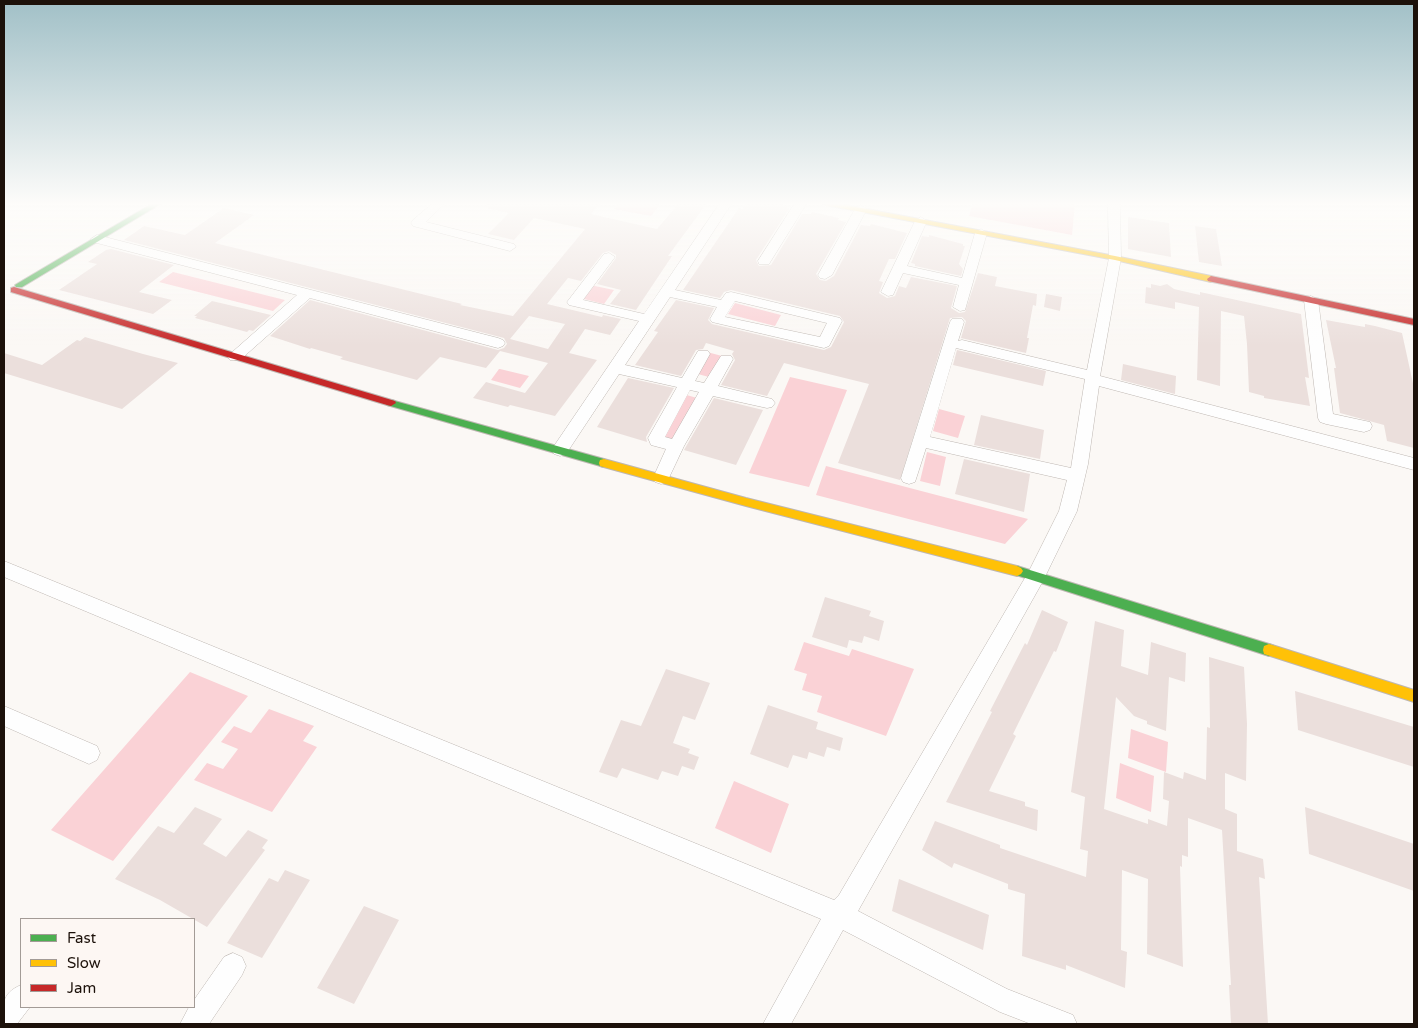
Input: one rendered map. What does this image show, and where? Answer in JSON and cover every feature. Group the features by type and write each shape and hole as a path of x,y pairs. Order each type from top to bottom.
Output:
{"street":[{"path":"10,287 64,251"},
{"path":"10,287 75,251"},
{"path":"143,251 498,343"},
{"path":"560,450 694,251"},
{"path":"764,261 770,251"},
{"path":"825,275 839,251"},
{"path":"888,292 907,251"},
{"path":"909,478 959,314 976,251"},
{"path":"1077,251 1311,300 1414,324"},
{"path":"776,1024 838,914 848,904 1036,576 1068,511 1077,476 1115,251"},
{"path":"609,257 574,302 648,319"},
{"path":"899,268 967,283"},
{"path":"10,287 235,358 560,450 1036,576 1414,696"},
{"path":"667,292 725,305"},
{"path":"235,358 307,294"},
{"path":"731,296 834,321 824,343 717,319 725,305 731,296"},
{"path":"1311,300 1326,418 1364,426"},
{"path":"962,345 1414,464"},
{"path":"676,446 657,441 656,438 704,354"},
{"path":"661,478 676,446 726,359"},
{"path":"616,368 767,403"},
{"path":"920,441 1077,476"},
{"path":"4,569 838,914 1000,1000 1064,1024"},
{"path":"7,721 89,753"},
{"path":"193,1024 233,966"},
{"path":"4,1019 20,999"}],"shaded area":[{"path":"173,272 285,300 273,311 159,282"},
{"path":"590,285 614,290 604,304 580,298"},
{"path":"735,303 781,315 775,326 728,314"},
{"path":"707,352 722,356 709,377 694,373"},
{"path":"499,369 529,376 520,388 491,380"},
{"path":"790,377 847,390 809,487 749,473"},
{"path":"683,394 697,398 673,440 659,437"},
{"path":"939,409 965,416 958,438 933,431"},
{"path":"927,452 946,457 940,486 920,481"},
{"path":"826,466 1028,519 1005,544 816,495"},
{"path":"804,642 849,656 852,649 914,669 886,736 817,712 822,696 802,690 807,674 794,670"},
{"path":"190,672 248,696 113,861 51,830"},
{"path":"269,709 314,726 303,741 317,747 272,812 194,780 207,763 223,769 238,749 221,742 234,726 251,733"},
{"path":"1131,729 1168,742 1166,772 1128,758"},
{"path":"1120,763 1154,776 1151,812 1116,798"},
{"path":"734,781 789,804 771,853 715,828"}],"building":[{"path":"105,251 119,251 174,265 139,292 172,300 153,314 59,290 97,264 88,262"},
{"path":"167,251 247,251 462,304 460,305 513,316 567,251 672,251 668,256 672,256 636,310 610,304 621,290 597,284 616,258 616,255 609,251 603,253 581,281 568,278 547,304 602,317 603,315 621,319 610,335 585,329 569,353 597,360 555,416 473,398 486,382 525,393 548,363 500,351 486,368 440,357 417,380 340,359 343,357 270,336 310,300 498,350 504,348 507,344 504,338","holes":["529,316 565,324 548,349 510,339"]},
{"path":"710,251 762,251 756,260 759,266 771,265 780,251 829,251 816,274 820,280 826,281 834,276 847,251 899,251 895,259 889,259 879,281 883,282 879,293 887,298 895,296 899,286 906,288 911,277 957,286 951,308 959,313 965,312 978,273 997,277 995,286 1037,294 1036,306 1033,305 1026,353 961,338 966,321 962,317 950,318 900,480 838,463 869,384 784,363 767,396 721,385 735,360 732,354 734,351 706,343 703,349 696,350 681,376 635,365 658,332 654,331 676,300 714,308 708,320 712,324 824,350 831,347 844,322 840,316 731,290 724,292 720,298 683,290"},
{"path":"916,251 963,251 959,264 963,269 961,276 915,266 915,264 911,263"},
{"path":"1139,251 1171,251 1171,257"},
{"path":"1198,251 1220,251 1222,266 1199,262"},
{"path":"1151,284 1160,286 1167,284 1174,289 1200,295 1200,292 1301,314 1309,378 1305,377 1310,406 1264,398 1264,396 1249,392 1244,316 1221,311 1220,386 1197,380 1199,307 1175,302 1175,309 1145,303 1146,287 1151,288"},
{"path":"1046,294 1062,297 1060,311 1044,307"},
{"path":"212,301 271,315 253,331 249,330 247,332 195,318 197,316 194,316"},
{"path":"1326,320 1365,327 1365,324 1402,333 1414,388 1414,448 1387,441 1384,425 1340,413 1334,368 1336,368"},
{"path":"85,337 178,363 122,409 4,373 4,353 42,365 77,340 80,341"},
{"path":"957,350 1046,371 1043,386 953,365"},
{"path":"1123,364 1176,376 1175,394 1121,380"},
{"path":"628,378 674,388 646,437 647,442 597,427"},
{"path":"714,398 763,410 736,465 684,450"},
{"path":"981,415 1044,430 1040,459 974,445"},
{"path":"964,459 1030,474 1024,512 955,494"},
{"path":"825,597 871,611 869,616 884,621 879,641 864,636 862,643 849,640 847,648 812,637"},
{"path":"1042,610 1068,622 1056,652 1054,651 1013,734 1016,736 989,791 1025,802 1025,806 1038,810 1037,831 946,802 1025,643 1027,645"},
{"path":"1095,621 1124,630 1121,666 1148,675 1151,642 1186,653 1185,682 1169,677 1166,731 1147,724 1147,721 1134,716 1116,697 1104,809 1148,824 1148,819 1167,826 1169,801 1163,799 1164,772 1183,779 1184,772 1206,780 1207,727 1210,728 1209,657 1244,667 1247,724 1246,781 1225,773 1225,809 1237,814 1237,851 1263,859 1265,879 1259,877 1268,1024 1231,1024 1229,985 1231,985 1222,830 1188,818 1188,857 1182,855 1182,867 1180,866 1183,967 1147,954 1148,879 1122,870 1121,950 1127,952 1125,988 1066,965 1066,970 1022,956 1025,894 1008,889 1008,884 954,863 952,868 922,850 935,821 1000,845 1000,848 1086,877 1088,851 1080,849 1085,797 1071,792"},
{"path":"666,669 710,683 695,720 683,716 673,743 690,749 688,753 699,757 694,770 682,766 678,776 662,771 658,780 622,768 617,778 599,772 621,720 641,726"},
{"path":"1295,691 1414,727 1414,767 1298,730"},
{"path":"768,705 818,722 816,729 843,738 840,751 827,747 824,757 809,752 807,759 793,755 788,768 750,754"},
{"path":"195,807 222,819 203,844 226,857 248,830 268,840 262,848 265,850 207,927 195,920 195,918 191,918 160,900 115,879 158,826 174,833"},
{"path":"1305,807 1414,844 1414,891 1309,854"},
{"path":"285,870 310,880 262,958 227,943 269,878 278,882"},
{"path":"899,879 989,915 983,950 892,911"},
{"path":"364,906 399,920 354,1004 317,988"}],"traffic: fast":[{"path":"19,285 77,251"},
{"path":"391,403 604,463"},
{"path":"1017,571 1269,650"}],"traffic: slow":[{"path":"1078,251 1211,279"},
{"path":"604,463 746,502 1017,571"},
{"path":"1269,650 1414,696"}],"traffic: jam":[{"path":"1211,279 1414,322"},
{"path":"14,290 391,403"}]}
